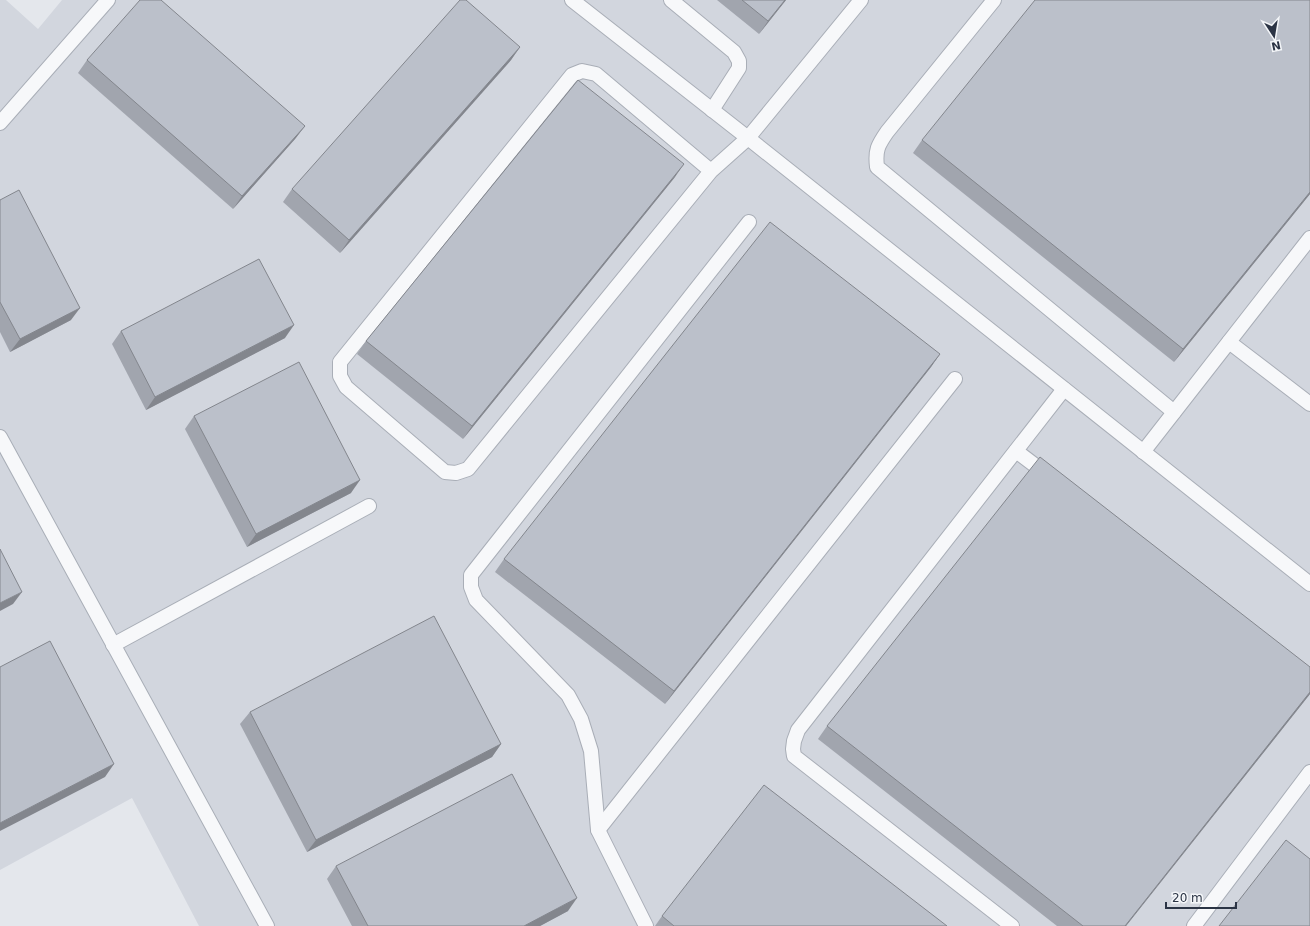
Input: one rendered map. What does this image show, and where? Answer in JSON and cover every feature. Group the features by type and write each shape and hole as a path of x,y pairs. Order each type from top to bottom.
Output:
{"lane":[{"path":"0,124 108,0"},
{"path":"572,0 1310,584"},
{"path":"671,0 734,52 739,61 740,68 712,110"},
{"path":"711,171 596,74 582,71 572,75 340,362 340,376 346,387 445,472 456,473 468,469 711,171 748,138 861,0"},
{"path":"994,0 887,132 877,150 876,155 878,167 1174,412"},
{"path":"646,926 598,830 591,751 581,719 568,696 476,600 471,587 471,575 749,222"},
{"path":"1143,452 1310,238"},
{"path":"1229,342 1310,404"},
{"path":"598,830 955,379"},
{"path":"1012,926 794,756 793,749 798,730 1064,389"},
{"path":"0,437 267,926"},
{"path":"1016,451 1059,484"},
{"path":"114,645 369,506"},
{"path":"1194,926 1310,772"}],"shaded area":[{"path":"0,0 6,0 38,29 62,0 1310,0 1310,926 199,926 132,798 0,870"}],"building":[{"path":"140,0 161,0 305,126 242,196 87,60"},
{"path":"460,0 466,0 520,47 349,240 292,189"},
{"path":"742,0 785,0 768,21"},
{"path":"1035,0 1310,0 1310,192 1183,349 922,140"},
{"path":"578,80 684,164 472,426 366,341"},
{"path":"19,190 80,308 20,339 0,302 0,200"},
{"path":"770,222 940,354 674,691 504,559"},
{"path":"259,259 294,325 155,397 121,331"},
{"path":"299,362 360,480 256,534 194,416"},
{"path":"1040,457 1310,667 1310,692 1125,926 1083,926 827,726"},
{"path":"0,549 22,592 0,603"},
{"path":"434,616 501,744 316,840 250,712"},
{"path":"50,641 114,764 0,823 0,667"},
{"path":"512,774 577,898 524,926 368,926 336,866"},
{"path":"764,785 947,926 674,926 662,916"},
{"path":"1286,840 1310,859 1310,926 1219,926"}]}
